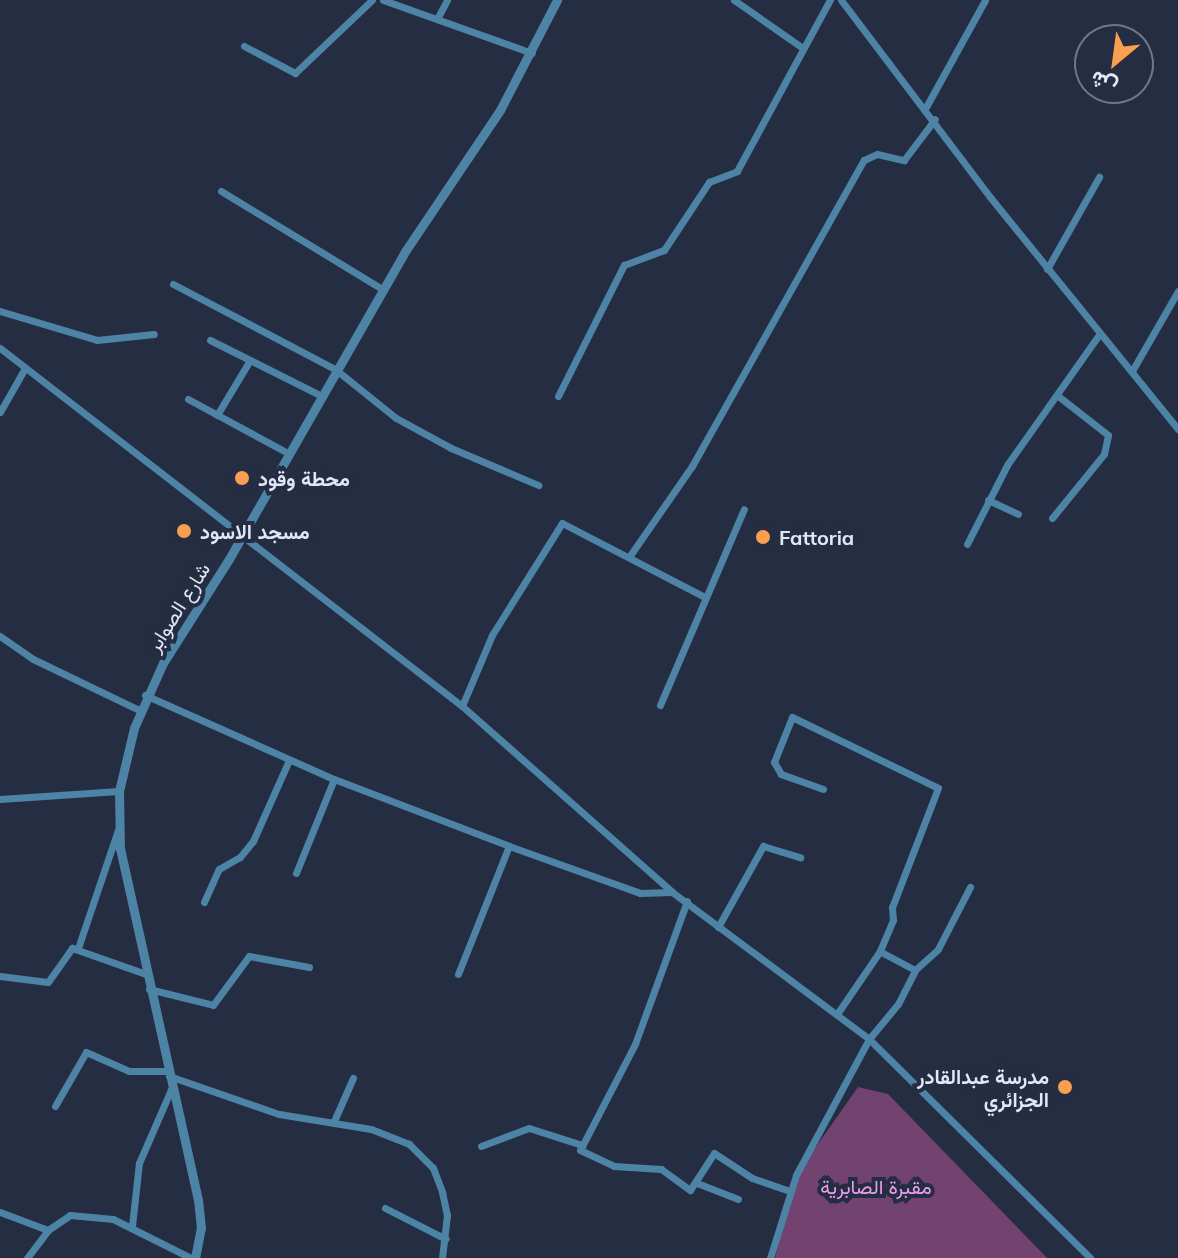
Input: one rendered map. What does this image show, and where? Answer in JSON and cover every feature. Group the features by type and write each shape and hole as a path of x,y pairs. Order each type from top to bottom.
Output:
{"street":[{"path":"244,46 295,73 372,0"},
{"path":"383,0 532,53"},
{"path":"437,19 447,0"},
{"name":"شارع الصوابر","path":"193,1258 201,1228 198,1200 149,989 118,830 119,791 139,710 382,289 532,53 557,0"},
{"path":"734,0 800,46"},
{"path":"558,396 624,265 664,250 709,182 737,171 800,46 830,0"},
{"path":"841,0 926,107 1047,269 1178,429"},
{"path":"926,107 985,0"},
{"path":"629,557 692,466 864,160 877,154 904,160 935,119"},
{"path":"1047,269 1099,177"},
{"path":"221,191 382,289"},
{"path":"173,284 335,369 396,418 538,485"},
{"path":"1132,371 1178,291"},
{"path":"0,311 97,340 154,334"},
{"path":"967,544 988,500 1100,333"},
{"path":"210,340 320,395"},
{"path":"0,348 241,538 462,706 672,892 869,1039 1090,1258"},
{"path":"217,415 250,360"},
{"path":"0,412 25,368"},
{"path":"1052,518 1104,454 1108,435 1057,395"},
{"path":"188,399 288,453"},
{"path":"988,500 1018,514"},
{"path":"660,705 744,509"},
{"path":"462,706 492,635 557,526 576,526 705,597"},
{"path":"0,636 40,663 139,710"},
{"path":"145,695 334,779 509,846 640,893 672,892"},
{"path":"823,789 781,774 774,762 792,717 938,788 892,907 893,920 880,951 837,1014"},
{"path":"204,902 219,869 240,857 253,841 289,760"},
{"path":"296,873 334,779"},
{"path":"0,799 119,791"},
{"path":"78,948 118,830"},
{"path":"458,974 509,846"},
{"path":"718,927 763,846 800,857"},
{"path":"770,1258 789,1191 869,1039 898,1004 915,970 938,949 970,887"},
{"path":"687,901 635,1044 582,1145 585,1156 614,1166 661,1169 689,1190 697,1183 714,1153 752,1178 789,1191"},
{"path":"0,976 43,984 53,977 66,950 78,948 146,974"},
{"path":"880,951 915,970"},
{"path":"149,989 213,1005 249,956 309,967"},
{"path":"55,1106 86,1052 129,1071 169,1074 279,1114 334,1121 393,1136 422,1154 442,1192 446,1239 442,1258"},
{"path":"334,1121 353,1078"},
{"path":"132,1226 139,1163 172,1087"},
{"path":"481,1146 529,1128 582,1145"},
{"path":"697,1183 738,1199"},
{"path":"385,1208 446,1239"},
{"path":"0,1212 48,1230"},
{"path":"27,1258 48,1230 70,1215 132,1226 193,1258"}],"green space":[{"name":"مقبرة الصابرية","path":"858,1087 888,1094 1047,1258 775,1258 794,1178"}],"place":[{"name":"محطة وقود","path":"242,478"},
{"name":"مسجد الاسود","path":"184,531"},
{"name":"Fattoria","path":"763,537"},
{"name":"مدرسة عبدالقادر الجزائري","path":"1065,1087"}]}
